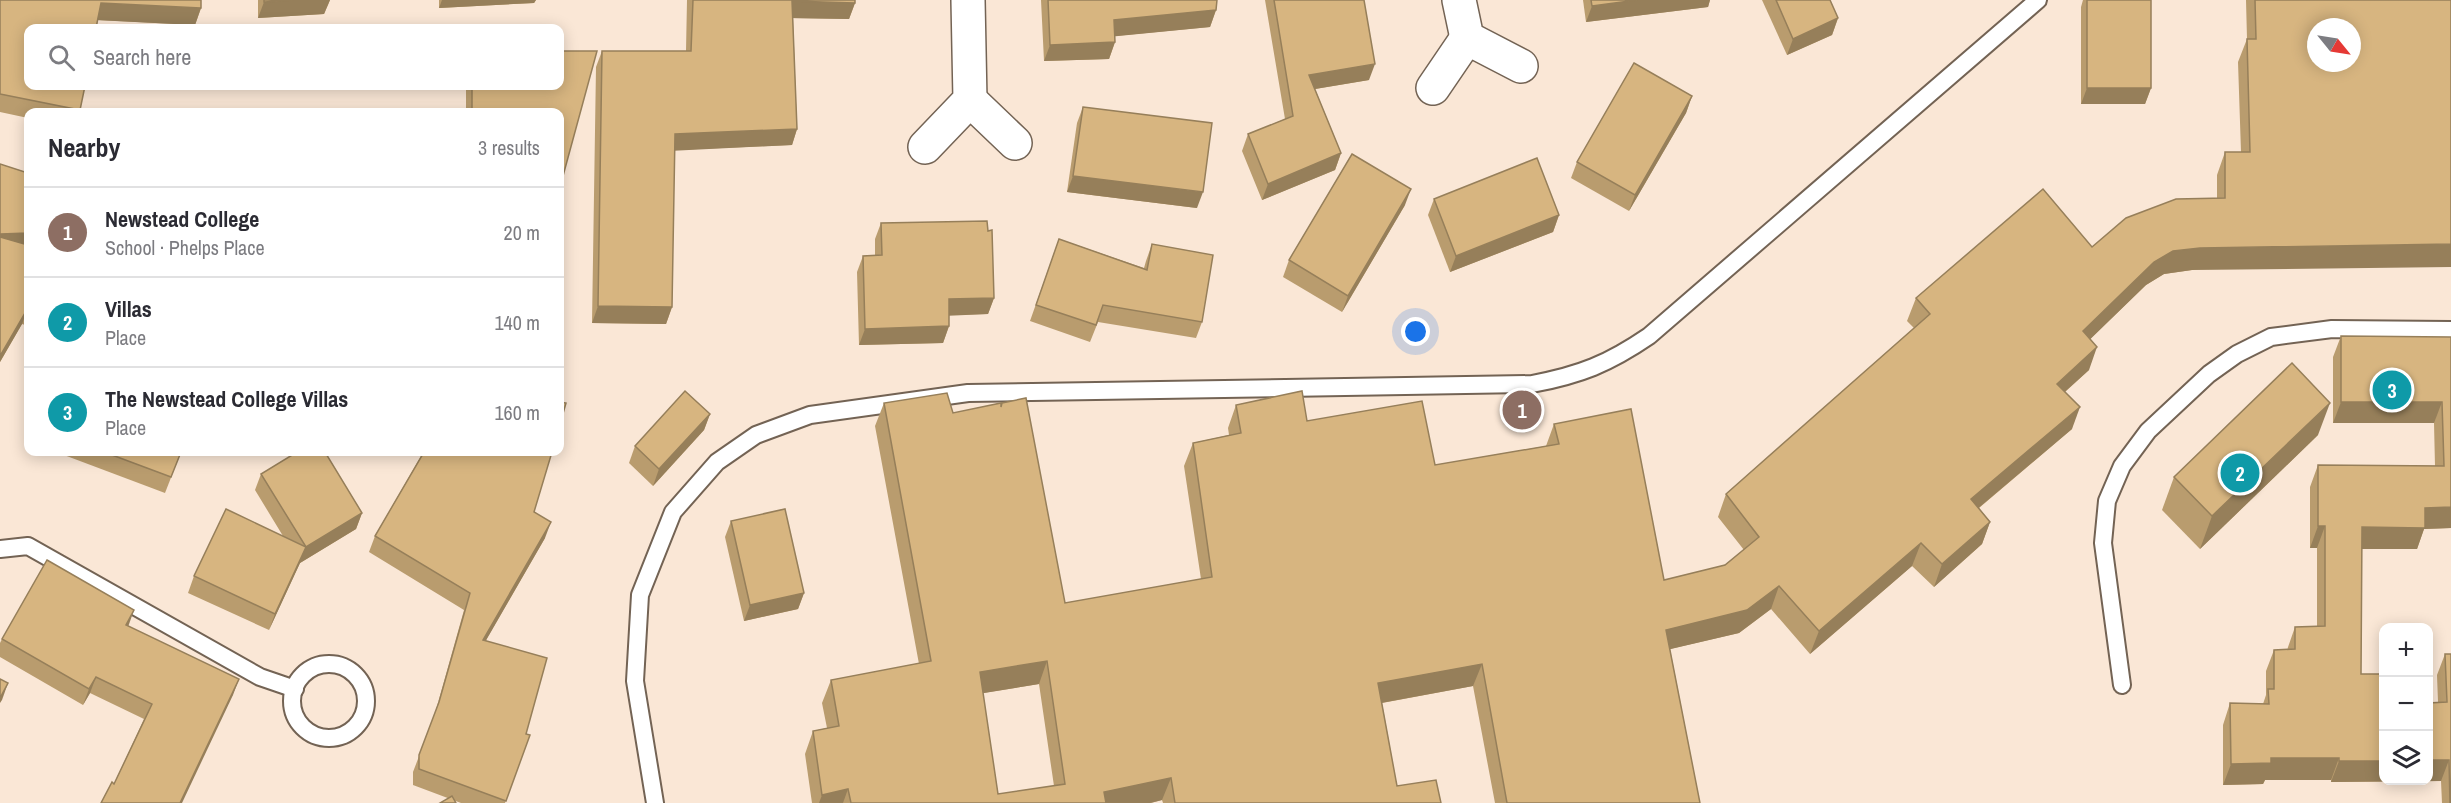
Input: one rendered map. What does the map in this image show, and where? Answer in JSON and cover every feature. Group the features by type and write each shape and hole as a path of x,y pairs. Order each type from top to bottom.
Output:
{"street":[{"path":"925,147 970,100 968,0"},
{"path":"1433,88 1467,38 1459,0"},
{"path":"1467,38 1521,66"},
{"path":"970,100 1016,143"}],"lane":[{"path":"655,803 635,681 640,595 673,512 717,462 756,435 810,415 968,393 1532,384 1575,376 1620,356 1649,336 2038,0"},
{"path":"2122,685 2103,543 2107,501 2122,466 2148,431 2209,374 2237,354 2271,337 2332,329 2451,330"},
{"path":"0,549 28,546 260,677 295,689"},
{"path":"337,664 358,677 364,688 365,713 349,733 325,738 314,735 297,719 293,707 295,689 304,674 314,667 337,664"}],"building":[{"path":"0,0 201,0 201,8 101,3 97,24 24,24 24,90 84,90 80,108 0,94"},
{"path":"264,0 293,0 264,2"},
{"path":"693,0 855,0 855,3 792,1 797,129 675,134 672,307 598,306 602,51 691,51"},
{"path":"1048,0 1217,0 1216,10 1114,20 1115,42 1050,45"},
{"path":"1274,0 1364,0 1375,64 1309,75 1341,153 1268,184 1248,134 1293,116"},
{"path":"1591,0 1637,0 1592,6"},
{"path":"1776,0 1830,0 1838,18 1793,39"},
{"path":"2087,0 2151,0 2151,88 2087,88"},
{"path":"2255,0 2451,0 2451,244 2200,248 2173,251 2154,262 2083,331 2097,347 2057,384 2080,407 1971,499 1990,522 1942,564 1921,543 1819,631 1779,586 1747,610 1666,630 1700,803 1507,803 1482,664 1378,683 1397,786 1436,780 1441,803 1175,803 1171,778 1104,792 1106,803 851,803 848,789 822,795 813,731 839,726 831,680 931,661 884,403 947,393 953,413 1001,403 1001,407 1002,403 1026,398 1065,603 1212,577 1193,443 1241,433 1236,405 1302,391 1307,421 1422,401 1435,465 1559,444 1554,424 1631,409 1664,580 1725,565 1759,537 1726,494 1930,314 1916,298 2043,189 2092,247 2126,218 2176,199 2225,198 2225,152 2250,152 2247,39 2256,39","holes":["1047,661 1065,784 998,794 980,672"]},
{"path":"564,51 597,51 564,172 564,108 472,108 472,90 564,90"},
{"path":"1634,63 1692,96 1635,195 1577,162"},
{"path":"1083,107 1212,123 1203,192 1073,176"},
{"path":"1352,154 1411,189 1348,296 1289,260"},
{"path":"1537,158 1559,215 1456,256 1434,199"},
{"path":"0,164 24,172 24,233 0,234"},
{"path":"987,221 988,231 992,230 994,298 949,299 949,326 865,329 863,256 882,255 881,223"},
{"path":"0,237 24,244 24,315 0,356"},
{"path":"1059,239 1147,270 1152,244 1213,255 1202,322 1103,305 1096,325 1036,305"},
{"path":"2341,336 2451,337 2451,507 2425,508 2425,528 2362,527 2361,674 2379,674 2379,761 2339,761 2339,758 2271,758 2271,763 2231,764 2230,703 2269,704 2268,689 2274,689 2274,650 2295,649 2295,627 2325,626 2325,526 2318,526 2318,465 2444,466 2442,402 2341,402"},
{"path":"2292,363 2330,403 2212,516 2174,477"},
{"path":"685,391 710,414 659,469 635,446"},
{"path":"115,456 179,456 171,477"},
{"path":"290,456 327,456 362,513 306,547 261,474"},
{"path":"422,456 551,456 534,512 551,522 483,640 547,658 526,734 530,735 506,801 419,769 419,755 439,702 470,593 375,536"},
{"path":"226,509 306,547 275,614 194,576"},
{"path":"785,509 804,593 750,605 731,521"},
{"path":"47,560 134,610 126,625 239,679 180,803 101,803 112,782 114,784 152,704 96,677 89,689 2,639"},
{"path":"2445,654 2451,654 2451,803 2449,760 2433,760 2433,703 2447,702"},
{"path":"0,679 8,683 0,698"},
{"path":"452,796 456,803 440,803"}],"place":[{"name":"The Newstead College Villas","path":"2392,390"},
{"name":"Newstead College","path":"1522,410"},
{"name":"Villas","path":"2240,473"}]}
